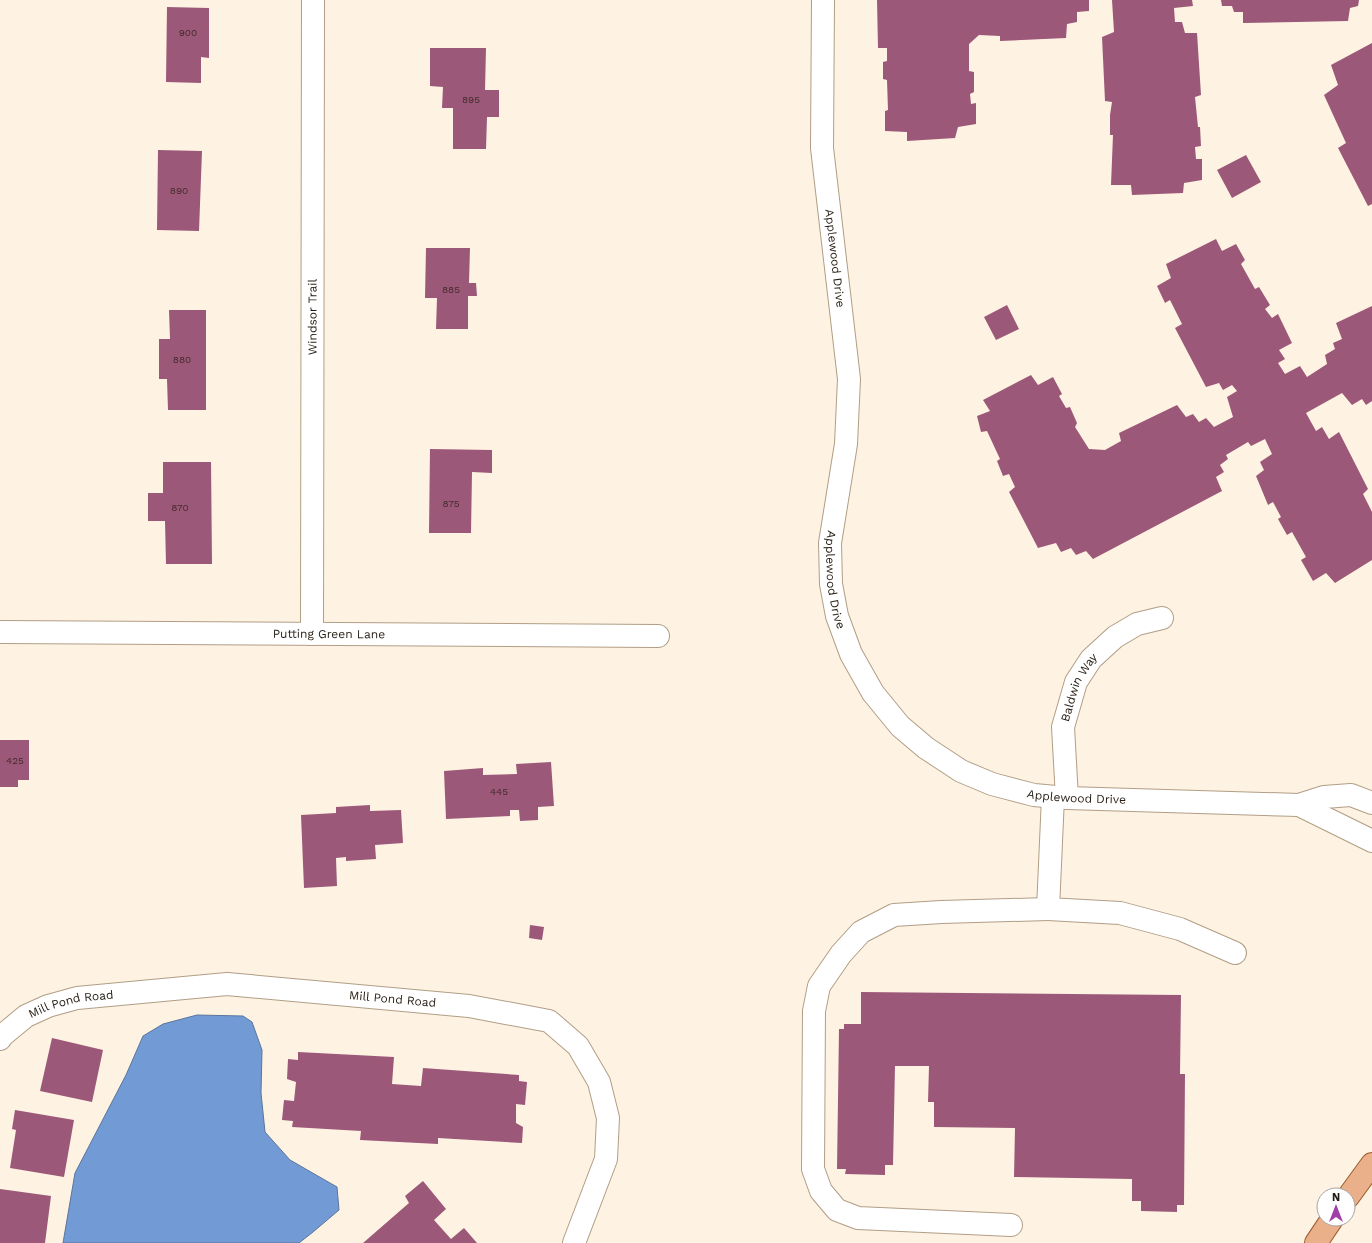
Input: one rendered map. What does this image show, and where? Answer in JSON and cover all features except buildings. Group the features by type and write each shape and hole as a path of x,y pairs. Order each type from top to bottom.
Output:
{"main road":[{"path":"1355,1187 1372,1164"},
{"path":"1316,1243 1327,1227"}],"street":[{"name":"Windsor Trail","path":"312,634 313,0"},
{"name":"Applewood Drive","path":"823,0 822,148 849,379 846,444 830,543 831,584 837,616 851,654 873,693 900,726 926,748 961,771 992,784 1034,795 1060,798 1299,805 1324,797 1351,794 1372,803"},
{"name":"Baldwin Way","path":"1048,909 1060,798 1063,727 1076,682 1091,659 1115,637 1137,624 1162,618"},
{"name":"Putting Green Lane","path":"0,632 658,636"},
{"name":"Applewood Drive","path":"1299,805 1372,841"},
{"path":"1011,1225 858,1218 837,1210 821,1191 813,1169 814,1011 819,986 841,954 861,932 894,915 1048,909 1120,913 1180,929 1235,953"},
{"name":"Mill Pond Road","path":"0,1039 3,1034 26,1016 48,1006 77,998 227,984 469,1006 549,1021 578,1046 599,1082 608,1118 606,1159 574,1243"}],"water":[{"path":"197,1015 243,1016 252,1022 262,1050 261,1093 265,1132 290,1160 337,1187 339,1210 299,1243 63,1243 75,1173 126,1075 143,1036 163,1024"}]}
